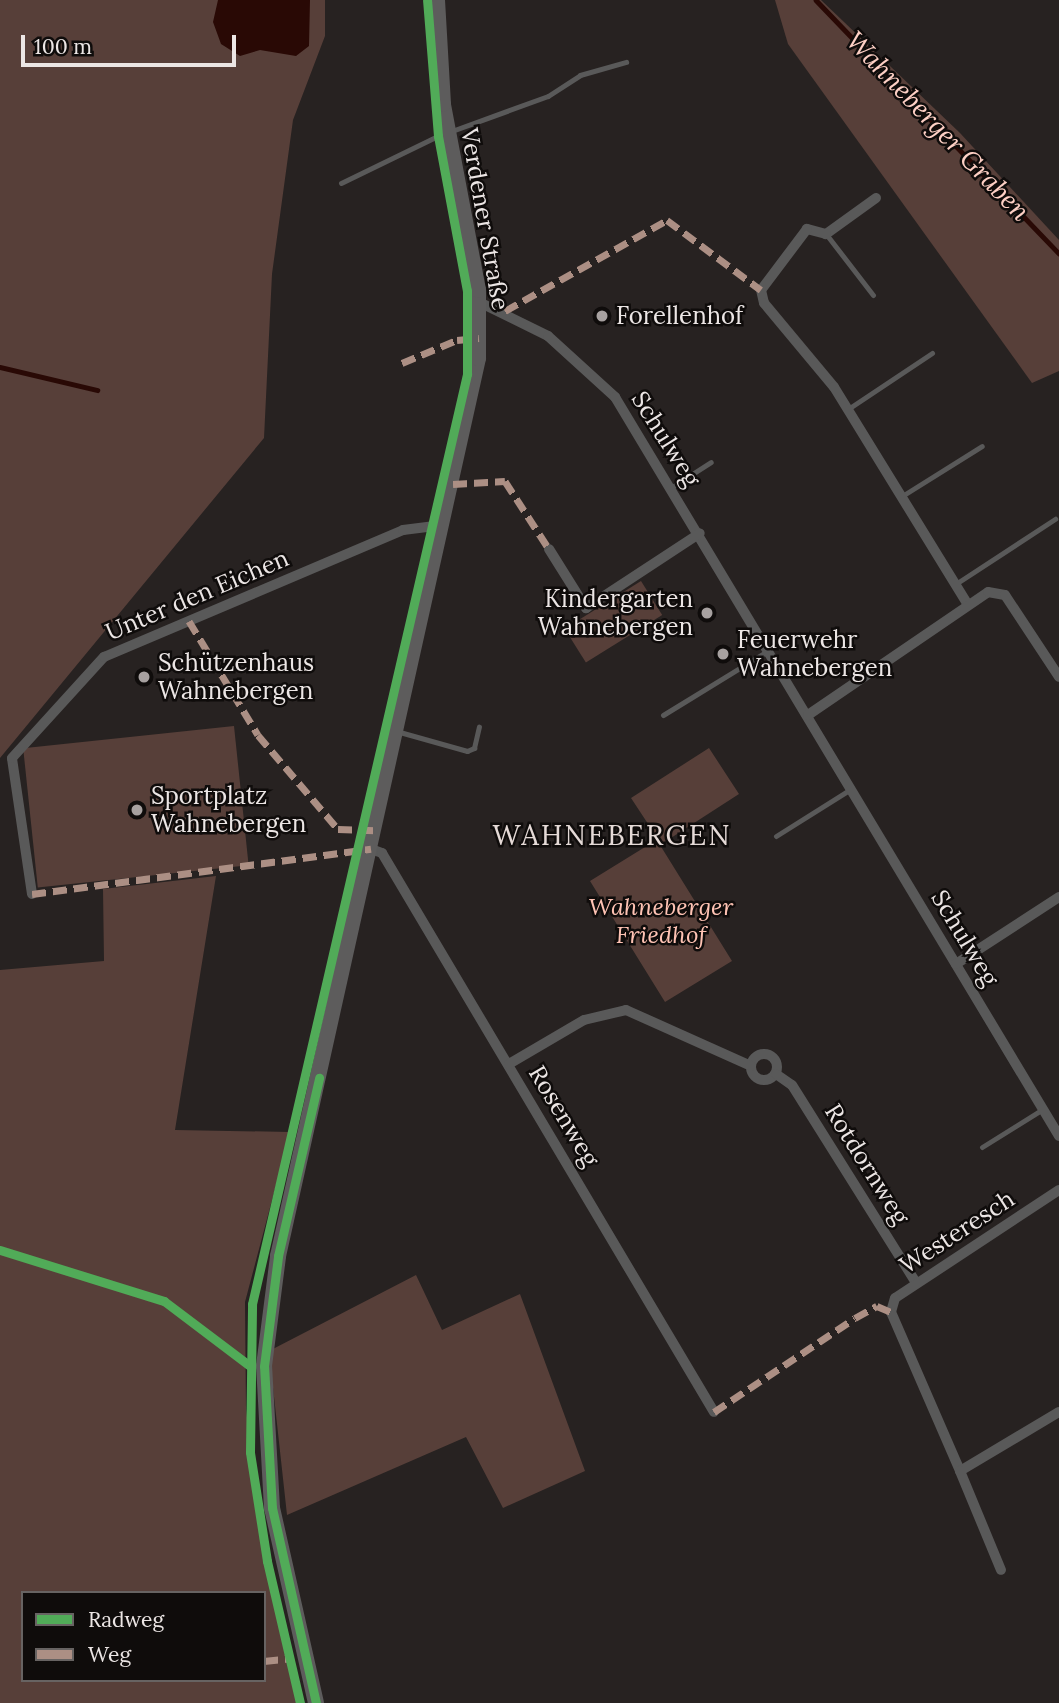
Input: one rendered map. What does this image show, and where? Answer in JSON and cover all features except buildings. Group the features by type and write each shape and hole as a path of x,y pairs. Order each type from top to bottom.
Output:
{"street":[{"name":"Verdener Straße","path":"316,1703 272,1508 264,1366 278,1256 474,387 479,302 447,133 437,0"},
{"path":"876,198 826,234 807,229 795,253 761,290 764,303 848,409 967,603"},
{"name":"Schulweg","path":"479,302 548,336 600,378 700,533 1059,1136"},
{"name":"Unter den Eichen","path":"32,894 12,758 104,657 403,530 443,525"},
{"path":"549,550 586,608 700,533"},
{"path":"808,715 967,603 988,592 1005,595 1059,677"},
{"name":"Rosenweg","path":"371,849 382,853 714,1412"},
{"path":"956,964 1059,897"},
{"name":"Rotdornweg","path":"509,1064 584,1020 626,1010 751,1066 763,1080 776,1074"},
{"name":"Rotdornweg","path":"751,1066 760,1054 771,1055 776,1074 792,1085 916,1283"},
{"name":"Westeresch","path":"1001,1570 891,1312 895,1298 1059,1190"},
{"path":"960,1471 1059,1412"}],"lane":[{"path":"341,183 447,133 548,96 580,75 626,62"},
{"path":"826,234 873,295"},
{"path":"848,409 932,353"},
{"path":"902,496 982,446"},
{"path":"671,487 711,462"},
{"path":"954,584 1055,519"},
{"path":"663,716 769,650"},
{"path":"396,731 467,751 474,748 480,727"},
{"path":"776,836 851,789"},
{"path":"982,1147 1043,1109"}],"green space":[{"path":"0,0 325,0 325,36 293,120 272,274 264,438 0,758"},
{"path":"775,0 821,0 960,133 1059,240 1059,371 1032,383 788,44"},
{"path":"641,581 662,615 586,663 565,629"},
{"name":"Sportplatz Wahnebergen","path":"234,726 249,865 38,887 23,748"},
{"name":"Wahneberger Friedhof","path":"709,748 739,794 660,845 732,961 665,1002 590,881 658,839 631,798"},
{"path":"216,876 175,1130 290,1132 245,1302 246,1409 265,1562 298,1703 0,1703 0,970 104,961 103,889"},
{"path":"416,1275 442,1330 520,1294 585,1471 503,1508 466,1437 287,1515 269,1351"}],"shaded area":[{"path":"218,0 310,0 309,46 296,56 260,50 240,56 221,44 213,22"}],"waterway":[{"name":"Wahneberger Graben","path":"816,0 1059,253"},
{"path":"0,367 97,390"}],"marked path":[{"path":"505,311 667,220 761,290"},
{"path":"402,363 457,340 479,338"},
{"path":"453,484 505,481 549,549"},
{"path":"189,621 258,735 338,829 375,830"},
{"path":"32,894 371,849"},
{"path":"714,1412 855,1318 877,1306 891,1312"},
{"path":"266,1661 293,1658"}],"cycle path":[{"path":"300,1703 267,1561 250,1452 252,1304 467,374 467,291 438,136 427,0"},
{"path":"316,1703 272,1508 264,1366 278,1256 319,1078"},
{"path":"0,1250 164,1301 250,1366"}],"place":[{"name":"Forellenhof","path":"602,316"},
{"name":"Kindergarten Wahnebergen","path":"707,613"},
{"name":"Feuerwehr Wahnebergen","path":"723,654"},
{"name":"Schützenhaus Wahnebergen","path":"144,677"},
{"name":"Sportplatz Wahnebergen","path":"137,810"}],"district":[{"name":"WAHNEBERGEN","path":"612,835"}]}
